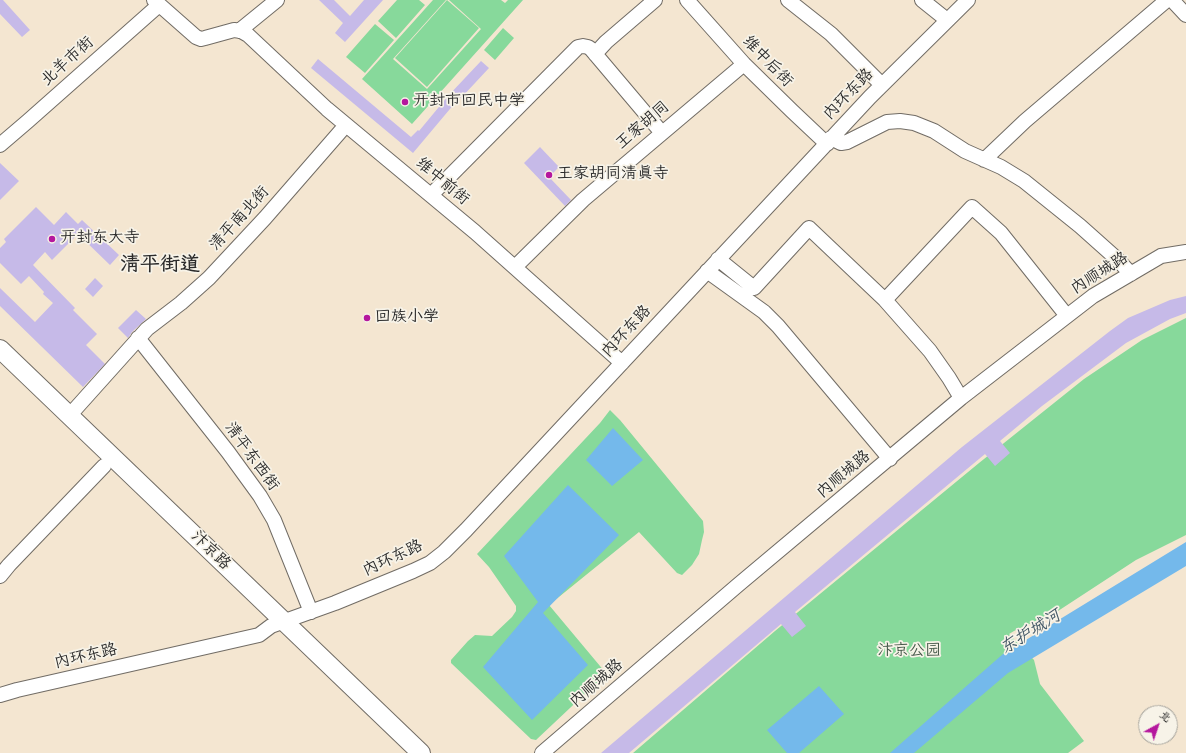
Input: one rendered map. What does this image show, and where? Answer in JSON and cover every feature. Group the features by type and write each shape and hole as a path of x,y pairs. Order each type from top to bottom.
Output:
{"main road":[{"name":"汴京路","path":"0,349 69,416 404,753"},
{"name":"汴京路","path":"0,365 104,466 421,753"}],"street":[{"path":"156,2 196,37 205,38 229,30 239,31 277,0"},
{"path":"595,54 655,0"},
{"name":"维中后街","path":"687,0 744,64 829,141"},
{"path":"788,0 831,34 882,85"},
{"path":"922,0 948,20"},
{"name":"内环东路","path":"0,686 251,628 277,624 335,603 430,563 466,530 882,85 968,0"},
{"path":"984,160 1025,121 1167,0"},
{"path":"1172,0 1186,15"},
{"name":"北羊市街","path":"0,145 28,121 156,2"},
{"name":"维中前街","path":"239,31 248,35 327,109 515,267 622,363"},
{"path":"431,195 578,47 588,47 595,54 662,133"},
{"name":"王家胡同","path":"515,267 583,200 744,64"},
{"path":"829,141 841,143 847,142 887,122 900,121 914,123 934,131 965,151 1001,167 1024,181 1091,235 1131,274"},
{"name":"清平南北街","path":"69,416 147,329 210,278 265,218 346,125"},
{"path":"885,300 972,207 1001,233 1067,316"},
{"path":"718,259 754,288 809,228 885,300 930,351 961,398"},
{"name":"内顺城路","path":"542,753 738,585 961,398 1093,296 1161,256 1186,252"},
{"path":"707,271 764,312 778,326 890,459"},
{"name":"清平东西街","path":"138,338 228,452 260,496 274,520 311,612"},
{"path":"0,576 104,466"},
{"name":"内环东路","path":"0,695 259,635 277,624"}],"green space":[{"path":"397,0 419,0 425,5 396,38 378,21"},
{"path":"433,0 446,0 393,59 427,89 481,29 449,0 501,0 505,3 508,0 523,0 412,124 362,79"},
{"path":"447,0 479,28 427,87 395,58"},
{"path":"375,24 394,40 365,73 346,57"},
{"path":"503,28 514,38 495,60 484,50"},
{"name":"汴京公园","path":"1186,318 1186,535 1136,560 1058,611 1009,634 1034,660 1040,684 1084,741 1068,753 633,753 775,631 979,463 1084,379 1142,340"},
{"path":"610,410 620,420 703,521 704,532 699,554 692,565 682,575 677,573 639,532 549,605 605,672 605,675 536,740 531,739 451,663 451,660 475,635 492,636 512,617 516,611 516,606 489,567 477,554 600,423"}],"water":[{"path":"613,428 643,460 612,486 586,460"},
{"path":"568,485 619,535 543,613 588,665 532,720 483,667 538,602 504,556"},
{"path":"1186,542 1186,566 1008,673 914,753 890,753 1003,654"},
{"path":"819,686 844,714 799,753 787,753 767,730"}],"building":[{"path":"0,0 3,0 30,30 22,37 0,14"},
{"path":"319,0 334,0 350,16 364,0 383,0 345,42 335,33 343,23"},
{"path":"318,59 411,137 418,130 419,131 448,96 481,61 489,68 461,98 460,97 413,153 311,68"},
{"path":"540,147 559,167 549,177 571,200 565,206 524,163"},
{"path":"0,163 19,181 0,200"},
{"path":"36,207 54,225 66,212 78,224 82,220 119,255 110,265 78,234 52,260 45,252 33,265 75,308 73,310 97,334 86,345 105,364 83,387 0,306 0,288 35,322 53,303 43,294 44,292 29,276 21,284 0,263 0,248 6,242 4,239"},
{"path":"95,278 103,286 93,297 85,289"},
{"path":"1186,296 1186,313 1170,319 1126,343 1042,406 1000,441 1010,453 995,466 985,454 795,612 806,626 792,637 781,624 629,753 601,753 962,447 1110,331 1128,318 1170,300"},
{"path":"136,310 146,319 132,332 128,338 118,328"}],"place":[{"name":"开封市回民中学","path":"405,102"},
{"name":"王家胡同清真寺","path":"549,175"},
{"name":"开封东大寺","path":"52,239"},
{"name":"回族小学","path":"367,318"}],"district":[{"name":"清平街道","path":"160,266"}],"water label":[{"name":"东护城河","path":"1031,633"}]}
